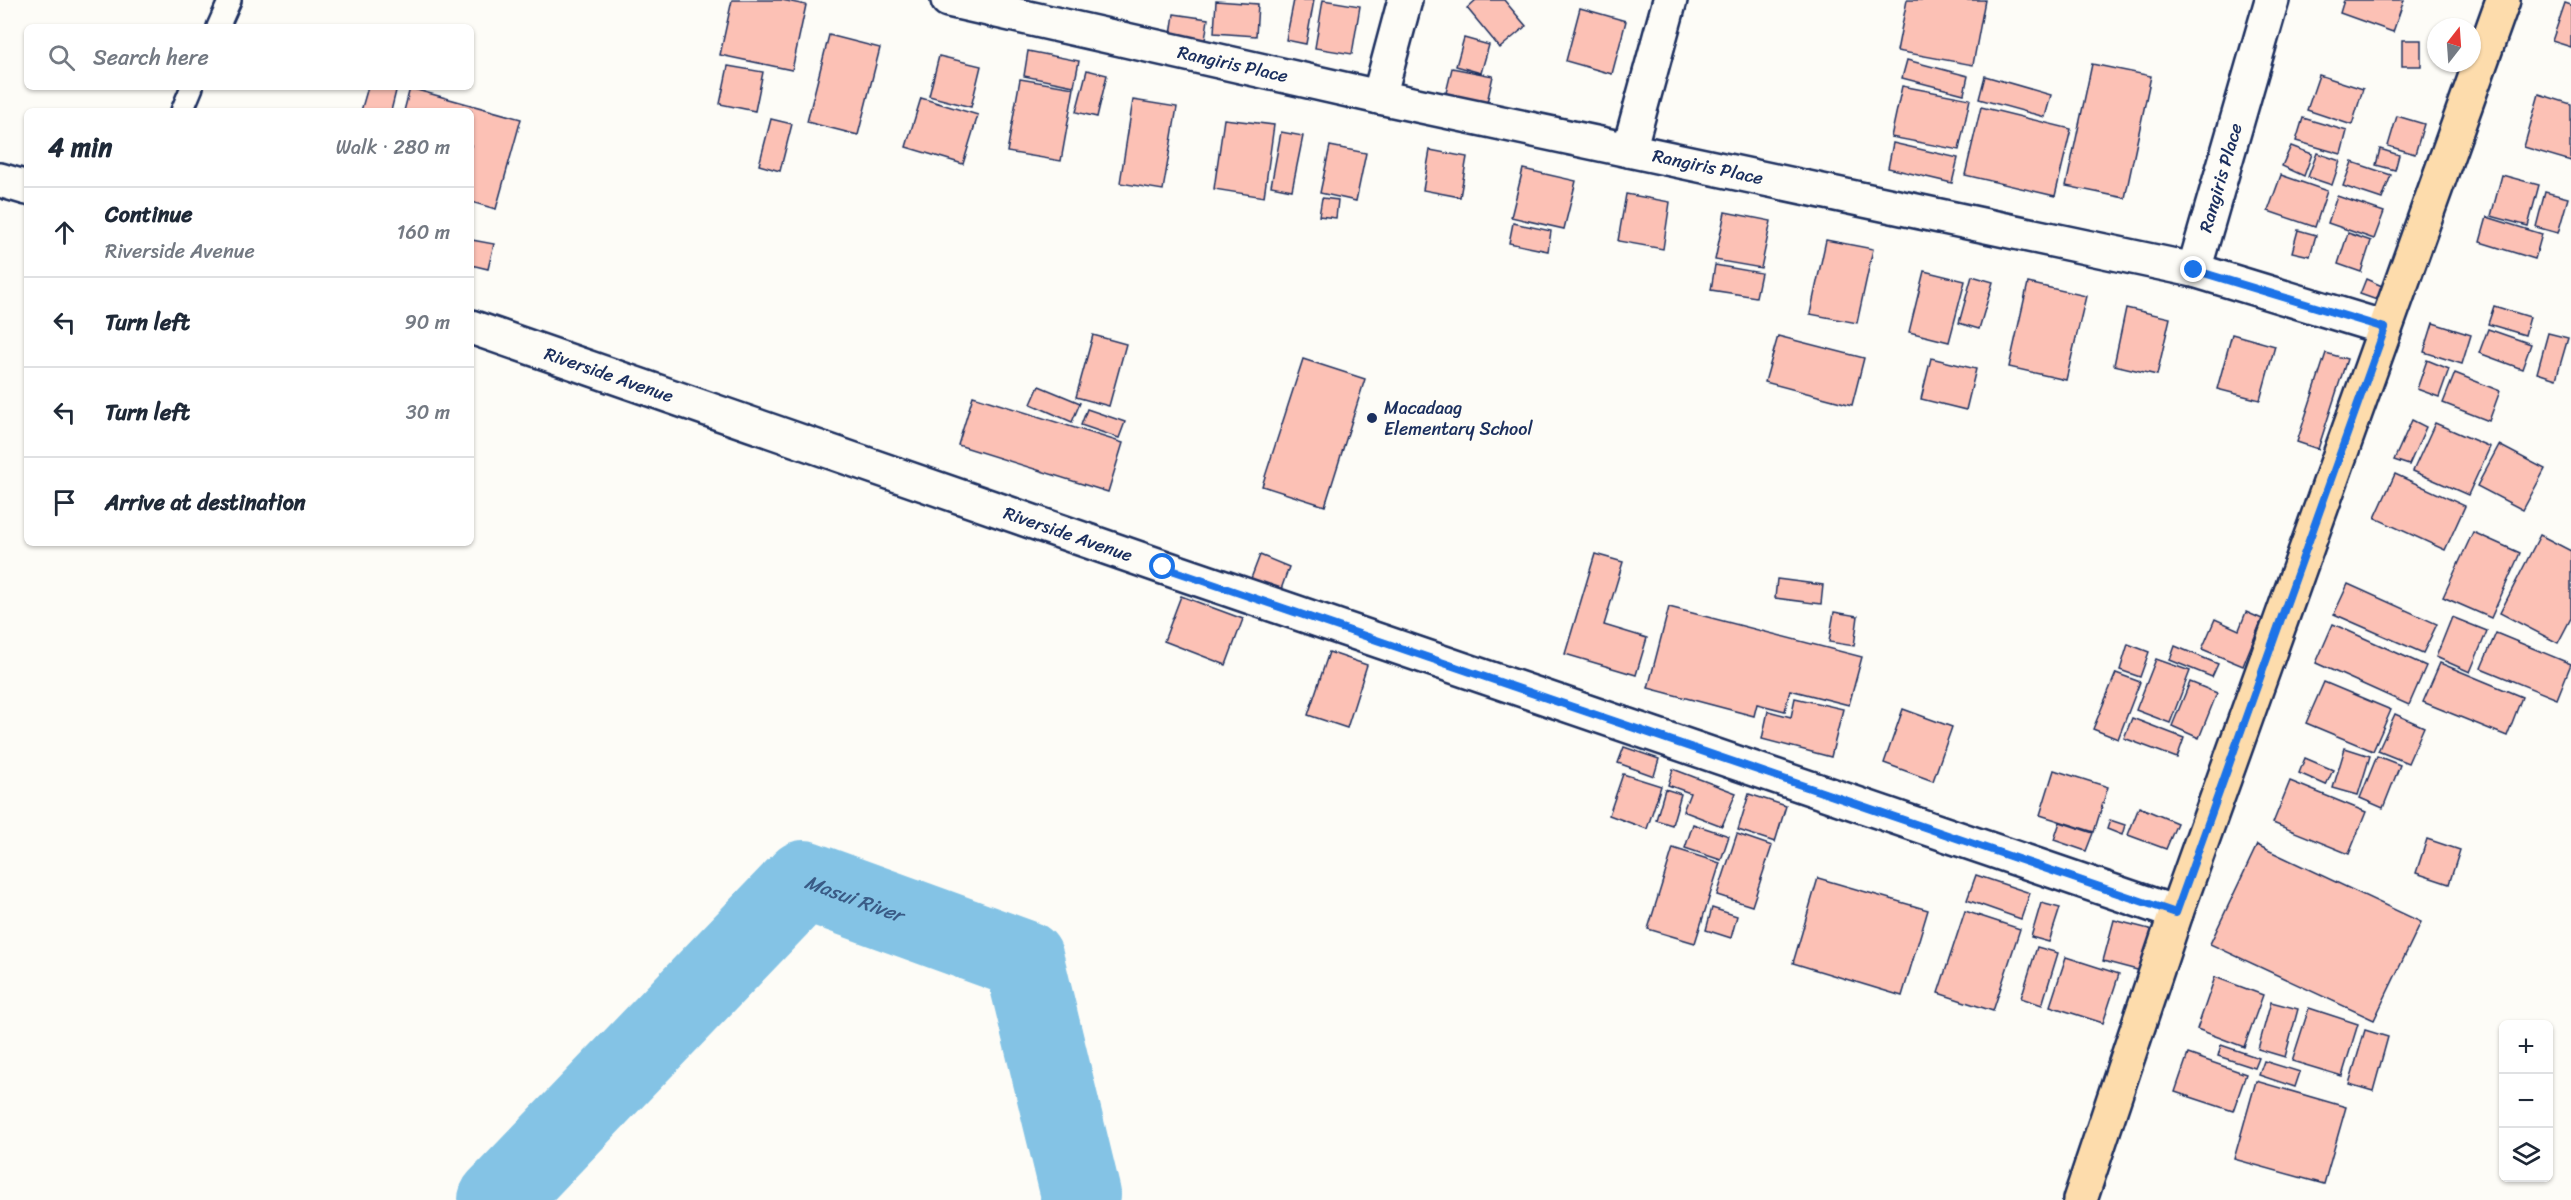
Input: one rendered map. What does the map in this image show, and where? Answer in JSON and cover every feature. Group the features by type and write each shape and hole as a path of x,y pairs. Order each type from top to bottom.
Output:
{"main road":[{"path":"2080,1200 2176,913 2503,0"}],"street":[{"name":"Rangiris Place","path":"948,0 1379,97 2194,270 2272,0"},
{"path":"1379,97 1405,0"},
{"path":"1629,150 1671,0"},
{"path":"0,180 24,187"},
{"path":"2194,270 2385,328"},
{"name":"Riverside Avenue","path":"474,328 2176,913"}],"lane":[{"path":"219,24 230,0"},
{"path":"183,108 191,90"}],"building":[{"path":"732,0 782,0 806,5 792,70 720,55"},
{"path":"1294,0 1314,0 1306,44 1286,40"},
{"path":"1323,0 1360,6 1352,54 1315,48"},
{"path":"1476,0 1504,0 1526,26 1500,48 1467,8"},
{"path":"1907,0 1985,0 1973,65 1897,51"},
{"path":"2344,0 2404,0 2393,32 2340,13"},
{"path":"1216,1 1258,4 1256,36 1214,33"},
{"path":"2565,3 2571,5 2571,47 2552,41"},
{"path":"1580,8 1626,21 1612,74 1566,61"},
{"path":"1174,14 1208,19 1205,40 1171,35"},
{"path":"829,35 880,48 858,135 807,122"},
{"path":"1464,38 1489,45 1481,73 1456,66"},
{"path":"2402,40 2421,40 2421,66 2402,66"},
{"path":"1028,51 1079,61 1074,86 1024,76"},
{"path":"939,56 981,66 971,107 929,96"},
{"path":"1907,60 1968,76 1964,94 1902,78"},
{"path":"2092,64 2151,76 2125,198 2066,186"},
{"path":"728,66 763,72 755,111 720,104"},
{"path":"1452,68 1493,76 1486,107 1445,97"},
{"path":"1087,70 1107,75 1097,117 1076,112"},
{"path":"2319,75 2363,89 2352,125 2307,110"},
{"path":"1985,76 2051,95 2045,117 1979,99"},
{"path":"1020,79 1074,88 1061,161 1007,152"},
{"path":"1902,86 1970,99 1959,150 1891,137"},
{"path":"367,90 396,90 392,108 362,108"},
{"path":"409,90 417,90 521,119 496,209 474,203 474,108 405,108"},
{"path":"2539,94 2571,104 2571,161 2524,147"},
{"path":"921,98 978,115 963,164 906,147"},
{"path":"1133,100 1177,107 1163,190 1120,183"},
{"path":"1981,107 2071,129 2055,196 1965,175"},
{"path":"2397,116 2424,124 2415,154 2388,146"},
{"path":"2303,118 2347,131 2341,154 2296,141"},
{"path":"771,119 792,124 780,171 759,165"},
{"path":"1224,119 1274,125 1264,197 1214,189"},
{"path":"1281,132 1303,136 1292,190 1271,186"},
{"path":"1893,143 1958,158 1952,183 1888,168"},
{"path":"1330,146 1366,153 1356,201 1320,193"},
{"path":"2291,146 2312,154 2304,176 2282,166"},
{"path":"2380,149 2399,155 2395,170 2376,165"},
{"path":"1430,150 1467,157 1460,197 1423,190"},
{"path":"2317,153 2340,161 2332,185 2308,177"},
{"path":"2352,162 2391,175 2382,199 2343,186"},
{"path":"1523,169 1576,181 1564,229 1511,217"},
{"path":"2281,175 2327,191 2315,227 2268,211"},
{"path":"2502,175 2539,185 2528,226 2491,216"},
{"path":"2545,192 2568,198 2558,233 2536,227"},
{"path":"1626,194 1670,202 1663,249 1618,241"},
{"path":"2337,196 2384,212 2374,239 2328,223"},
{"path":"1322,198 1338,200 1336,218 1319,216"},
{"path":"1725,212 1771,221 1761,268 1715,260"},
{"path":"2487,217 2542,234 2535,259 2480,242"},
{"path":"1513,223 1551,231 1548,251 1509,243"},
{"path":"2298,230 2316,235 2310,256 2292,252"},
{"path":"2348,233 2371,241 2361,272 2338,264"},
{"path":"474,240 494,244 488,269 474,266"},
{"path":"1826,240 1873,249 1857,323 1810,314"},
{"path":"1715,265 1761,273 1756,297 1711,290"},
{"path":"1924,271 1965,281 1949,342 1909,332"},
{"path":"1972,276 1993,282 1979,329 1959,323"},
{"path":"2366,279 2382,286 2377,300 2360,294"},
{"path":"2028,283 2086,296 2066,380 2009,367"},
{"path":"2494,306 2530,317 2525,335 2488,324"},
{"path":"2126,308 2170,318 2157,375 2114,365"},
{"path":"2433,323 2471,335 2462,364 2424,352"},
{"path":"2488,329 2531,344 2522,369 2479,353"},
{"path":"2548,333 2568,338 2556,379 2537,373"},
{"path":"2232,334 2275,346 2260,400 2217,389"},
{"path":"1093,335 1126,344 1109,406 1076,397"},
{"path":"1778,336 1864,358 1852,405 1765,382"},
{"path":"2326,353 2347,359 2318,449 2297,442"},
{"path":"1931,358 1976,369 1966,410 1921,399"},
{"path":"1303,359 1365,379 1325,506 1262,486"},
{"path":"2427,360 2449,369 2439,397 2417,389"},
{"path":"2455,373 2500,391 2489,421 2443,403"},
{"path":"1039,386 1080,403 1072,422 1031,404"},
{"path":"973,396 1123,443 1108,492 958,445"},
{"path":"1087,409 1125,422 1119,438 1081,425"},
{"path":"2412,420 2426,427 2409,465 2394,460"},
{"path":"2435,423 2490,447 2468,495 2413,471"},
{"path":"2499,445 2545,469 2523,510 2477,486"},
{"path":"2395,474 2465,506 2445,550 2375,518"},
{"path":"2473,532 2520,553 2491,618 2443,597"},
{"path":"2540,535 2571,551 2571,618 2558,643 2500,613"},
{"path":"1595,554 1623,562 1604,625 1647,638 1636,675 1565,654"},
{"path":"1260,555 1289,567 1280,592 1250,581"},
{"path":"1777,579 1823,585 1821,604 1775,598"},
{"path":"2348,584 2437,624 2423,653 2334,614"},
{"path":"1181,596 1243,619 1226,665 1164,641"},
{"path":"1669,607 1862,657 1849,705 1790,690 1785,711 1757,704 1754,716 1648,688"},
{"path":"1834,612 1858,616 1854,646 1829,642"},
{"path":"2246,612 2262,619 2243,666 2202,649 2215,619 2239,630"},
{"path":"2452,617 2487,631 2470,672 2436,657"},
{"path":"2333,624 2426,666 2409,705 2316,663"},
{"path":"2496,633 2571,664 2557,699 2481,668"},
{"path":"2128,644 2149,652 2140,677 2120,670"},
{"path":"2175,646 2218,664 2212,677 2170,660"},
{"path":"1329,652 1367,665 1347,728 1308,715"},
{"path":"2156,659 2190,671 2170,723 2136,710"},
{"path":"2440,663 2522,697 2507,736 2423,702"},
{"path":"2116,673 2140,682 2118,739 2093,729"},
{"path":"2190,682 2217,693 2199,738 2172,726"},
{"path":"2324,682 2391,710 2373,751 2306,723"},
{"path":"1795,698 1843,709 1831,757 1762,739 1768,711 1791,717"},
{"path":"1903,709 1952,727 1933,781 1884,763"},
{"path":"2395,714 2424,727 2408,763 2378,751"},
{"path":"2132,718 2184,738 2177,758 2124,738"},
{"path":"1624,747 1659,759 1654,776 1618,763"},
{"path":"2345,748 2370,756 2358,795 2333,788"},
{"path":"2377,756 2400,765 2383,808 2360,798"},
{"path":"2305,758 2333,770 2326,785 2299,773"},
{"path":"1673,769 1736,793 1722,826 1683,811 1690,793 1668,785"},
{"path":"2054,770 2108,787 2094,832 2040,815"},
{"path":"1623,774 1661,786 1647,829 1609,815"},
{"path":"2290,781 2366,812 2349,854 2273,823"},
{"path":"1665,789 1681,794 1672,825 1656,820"},
{"path":"1749,794 1786,806 1775,842 1738,830"},
{"path":"2139,807 2177,823 2166,849 2128,835"},
{"path":"2110,820 2125,825 2122,835 2107,829"},
{"path":"2060,822 2093,833 2086,851 2054,840"},
{"path":"1693,824 1729,836 1721,860 1685,848"},
{"path":"1737,834 1772,846 1752,906 1717,895"},
{"path":"2427,839 2460,850 2449,884 2416,873"},
{"path":"2257,845 2421,922 2374,1020 2210,944"},
{"path":"1673,848 1720,863 1695,943 1648,929"},
{"path":"1976,875 2030,893 2021,919 1967,900"},
{"path":"1818,878 1928,910 1902,996 1793,963"},
{"path":"2041,903 2060,908 2049,942 2031,937"},
{"path":"1712,908 1737,916 1731,938 1706,930"},
{"path":"1965,911 2020,929 1993,1011 1938,993"},
{"path":"2114,920 2157,931 2145,972 2103,961"},
{"path":"2037,947 2058,953 2042,1005 2021,998"},
{"path":"2066,957 2119,974 2103,1023 2050,1006"},
{"path":"2215,977 2263,995 2244,1047 2197,1029"},
{"path":"2271,1002 2298,1009 2285,1057 2258,1049"},
{"path":"2309,1008 2358,1024 2342,1076 2292,1061"},
{"path":"2365,1030 2388,1037 2373,1091 2349,1084"},
{"path":"2221,1045 2259,1058 2255,1068 2218,1056"},
{"path":"2188,1054 2246,1074 2233,1111 2175,1092"},
{"path":"2264,1061 2300,1072 2295,1087 2259,1075"},
{"path":"2256,1081 2346,1107 2324,1184 2234,1159"}],"waterway":[{"name":"Masui River","path":"498,1200 804,880 1024,960 1081,1195 1080,1200"}],"place":[{"name":"Macadaag Elementary School","path":"1372,418"}],"route":[{"path":"1163,567 2176,913 2385,328 2194,270"}]}
